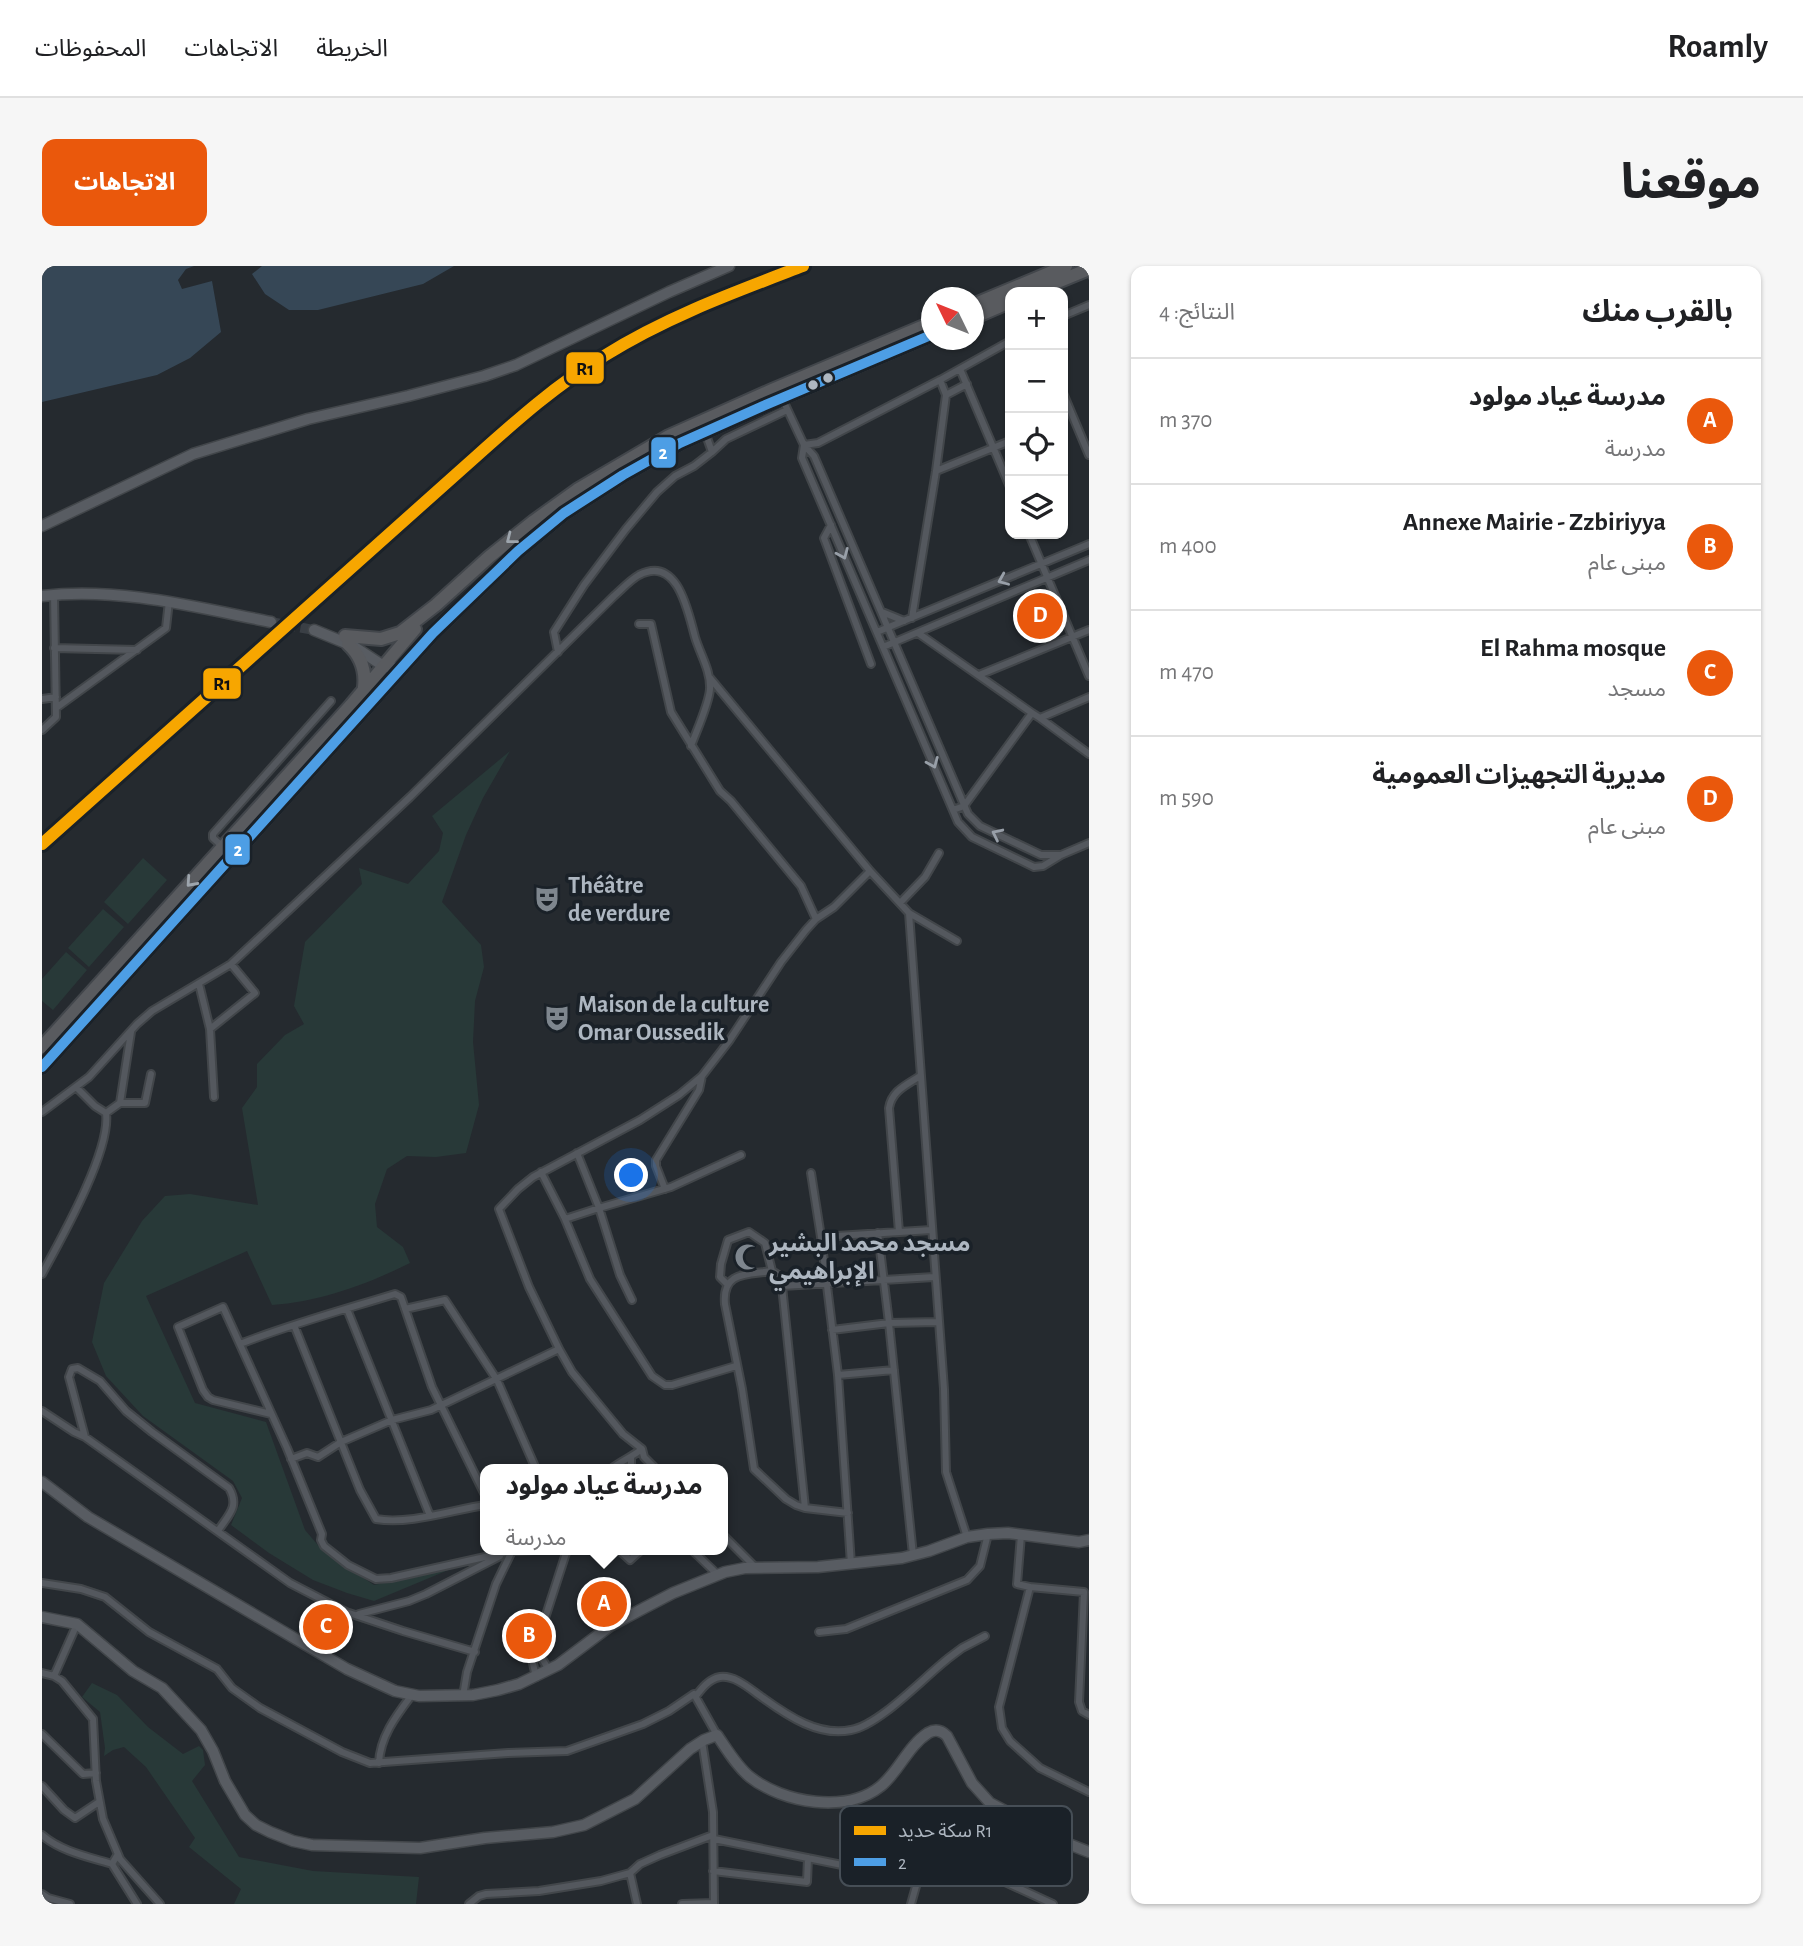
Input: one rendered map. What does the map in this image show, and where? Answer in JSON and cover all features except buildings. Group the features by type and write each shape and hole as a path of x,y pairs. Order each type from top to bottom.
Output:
{"highway":[{"path":"984,301 1066,266"},
{"path":"1046,287 1089,269"},
{"path":"984,313 1005,304"},
{"path":"347,640 394,636 404,631 534,521 577,490 669,436 921,328"},
{"path":"42,1047 364,687 564,513 680,443 763,406 784,404 921,340"},
{"path":"42,1067 325,754 436,605"},
{"path":"347,640 362,664 365,673 364,687"}],"main road":[{"path":"42,526 193,454 309,419 408,396 516,365 729,266"},
{"path":"42,596 83,593 123,595 169,601 271,622"},
{"path":"347,640 390,666"},
{"path":"42,1482 88,1517 347,1669 396,1692 411,1696 463,1696 498,1690 536,1676 578,1651 610,1626 673,1593 718,1575 745,1569 818,1567 913,1555 967,1537 988,1534 1008,1533 1084,1541"},
{"path":"42,1617 77,1624 134,1671 162,1688 201,1730 241,1810 251,1821 270,1832 302,1843 420,1848 575,1827 592,1822 635,1800 690,1749 717,1735 744,1772 764,1786 798,1798 831,1802 861,1797 879,1788 924,1736 930,1732 944,1732 978,1791 996,1806"},
{"path":"1072,1846 1089,1853"}],"street":[{"path":"1068,314 1089,305"},
{"path":"804,445 818,443 1005,344"},
{"path":"960,369 1005,476"},
{"path":"940,380 946,395 936,471 908,620 916,634 979,675 1089,754"},
{"path":"946,395 967,384"},
{"path":"558,652 554,632 584,585 626,529 666,483 712,452 726,439 769,418 784,404 804,445 814,456 968,814 980,826 1041,855 1061,855"},
{"path":"763,406 769,418"},
{"path":"1068,406 1089,455"},
{"path":"705,432 712,452"},
{"path":"936,471 1005,443"},
{"path":"804,445 802,458 958,821 972,837 1034,867 1043,866 1089,843"},
{"path":"831,525 824,538 871,664"},
{"path":"1031,539 1089,676"},
{"path":"877,632 1089,544"},
{"path":"883,647 1089,560"},
{"path":"42,1112 89,1077 152,1011 231,964 410,797 614,596 635,578 648,572 662,572 671,579 683,597 709,676 710,692 691,746"},
{"path":"42,730 56,717 54,594"},
{"path":"56,708 166,628 169,601"},
{"path":"882,612 908,620"},
{"path":"856,625 871,619"},
{"path":"639,624 651,624 671,712 691,746 720,791 801,886 816,919"},
{"path":"979,675 1089,630"},
{"path":"54,648 138,650"},
{"path":"709,676 870,871 909,913 957,941"},
{"path":"42,699 56,697"},
{"path":"1040,718 1089,697"},
{"path":"223,847 213,838 214,834 331,701"},
{"path":"953,810 964,806 1032,713"},
{"path":"900,903 925,877 939,853"},
{"path":"651,1464 644,1457 642,1448 623,1434 575,1377 529,1287 499,1210 522,1185 541,1172 640,1120 702,1076 729,1041 781,962 816,919 834,907 870,871"},
{"path":"909,913 944,1389 946,1472 967,1537"},
{"path":"210,1029 255,993 231,964"},
{"path":"199,984 210,1029 214,1097"},
{"path":"120,1103 131,1031"},
{"path":"106,1113 120,1103 145,1103 151,1074"},
{"path":"664,1189 656,1160 699,1090 702,1076"},
{"path":"898,1232 889,1108 896,1091 920,1076"},
{"path":"76,1087 106,1113"},
{"path":"42,1274 67,1228 100,1152 107,1123 106,1113"},
{"path":"577,1153 599,1208 620,1275 632,1300"},
{"path":"565,1220 664,1189 741,1156"},
{"path":"541,1172 590,1279 652,1376 665,1385 672,1385 736,1366"},
{"path":"811,1173 838,1375 851,1564"},
{"path":"821,1237 931,1230"},
{"path":"727,1284 720,1277 728,1240 749,1232 765,1243 772,1271"},
{"path":"878,1233 890,1323 913,1555"},
{"path":"720,1277 734,1278 772,1271 780,1276 805,1508"},
{"path":"782,1286 934,1277"},
{"path":"734,1278 727,1284 724,1295 754,1469 786,1499 805,1508 848,1513"},
{"path":"240,1344 278,1329 395,1294 401,1297 430,1381 480,1485"},
{"path":"405,1309 445,1300 498,1380 534,1464"},
{"path":"271,1414 208,1397 178,1327 223,1307 240,1344 291,1459 322,1534 321,1540 324,1546 348,1565 376,1579 391,1578 490,1555"},
{"path":"347,1309 430,1517"},
{"path":"832,1330 890,1323 938,1322"},
{"path":"294,1325 360,1490 376,1518 391,1520 430,1517 480,1506"},
{"path":"291,1459 307,1453 318,1457 341,1442 391,1420 441,1406 559,1349"},
{"path":"85,1437 69,1377 75,1368 100,1381 126,1410 229,1488 234,1498 234,1506 218,1531"},
{"path":"838,1375 894,1370"},
{"path":"42,1410 85,1437 290,1584 333,1606 403,1631 475,1652"},
{"path":"617,1464 631,1458 642,1448"},
{"path":"631,1458 631,1464"},
{"path":"819,1633 846,1629 967,1580 979,1566 988,1534"},
{"path":"1021,1535 1017,1584 1084,1592 1079,1702 1082,1711 1089,1715"},
{"path":"728,1540 756,1568"},
{"path":"357,1614 418,1597 501,1555"},
{"path":"463,1696 467,1672 496,1584 509,1555"},
{"path":"549,1670 535,1649 565,1555"},
{"path":"697,1555 718,1575"},
{"path":"42,1583 81,1589 105,1597 149,1632 217,1669 232,1688 277,1719 352,1757 370,1763 567,1751 643,1724 694,1694 696,1696 712,1680 722,1677 743,1684 781,1710 811,1726 829,1731 851,1731 870,1723 950,1657 985,1636"},
{"path":"1030,1587 999,1707 1002,1728 1010,1741 1040,1768 1089,1792"},
{"path":"54,1676 77,1624"},
{"path":"533,1659 536,1676"},
{"path":"42,1673 54,1676 66,1685 93,1719 96,1773 103,1819 118,1854 160,1904"},
{"path":"379,1763 379,1749 388,1730 411,1696"},
{"path":"696,1696 717,1735"},
{"path":"42,1734 83,1774 96,1773"},
{"path":"682,1904 714,1904 712,1799 702,1741"},
{"path":"42,1786 75,1818 99,1802"},
{"path":"42,1835 48,1841 111,1864 137,1904"},
{"path":"469,1904 486,1894 576,1886 601,1881 630,1873 640,1864 660,1855 713,1837 840,1865"},
{"path":"111,1864 118,1854"},
{"path":"713,1871 807,1882 808,1858"},
{"path":"630,1873 637,1904"},
{"path":"911,1904 916,1886"},
{"path":"1014,1886 1053,1904"},
{"path":"42,1894 69,1904"}],"shaded area":[{"path":"510,751 483,798 466,835 442,902 481,945 484,967 475,1001 473,1042 479,1105 466,1153 436,1157 407,1156 387,1169 375,1204 377,1227 403,1247 410,1263 343,1291 272,1305 247,1251 146,1296 195,1403 266,1422 305,1530 323,1551 374,1585 458,1566 374,1601 313,1580 231,1525 242,1498 233,1481 143,1416 106,1376 92,1342 104,1283 142,1221 165,1196 190,1194 258,1205 242,1108 257,1087 257,1064 285,1035 304,1024 294,1006 305,942 362,884 359,868 408,884 439,851 443,833 432,816"},
{"path":"143,858 167,880 128,924 104,902"},
{"path":"103,909 124,927 89,967 68,948"},
{"path":"66,952 87,970 53,1010 42,1001 42,979"},
{"path":"92,1683 117,1695 148,1727 183,1754 199,1746 203,1750 205,1765 192,1781 239,1857 313,1871 419,1877 416,1904 234,1904 241,1889 189,1847 195,1838 146,1767 124,1747 104,1756 100,1712 82,1697"}],"water":[{"path":"42,266 194,266 186,269 178,280 182,289 212,281 221,332 190,358 157,375 42,402"},
{"path":"262,266 454,266 423,284 318,310 289,310 265,294 252,274"}],"tunnel":[{"path":"271,622 314,630"}],"rail line":[{"name":"R1","path":"42,844 548,395 585,368 652,329 701,306 803,266"}],"transit line":[{"name":"2","path":"42,1067 433,633 518,551 564,513 680,443 921,339"}],"place":[{"name":"مديرية التجهيزات العمومية","path":"1040,616"},
{"name":"Théâtre de verdure","path":"547,899"},
{"name":"Maison de la culture Omar Oussedik","path":"557,1018"},
{"name":"مسجد محمد البشير الإبراهيمي","path":"748,1257"},
{"name":"مدرسة عياد مولود","path":"604,1604"},
{"name":"El Rahma mosque","path":"326,1627"},
{"name":"Annexe Mairie - Zzbiriyya","path":"529,1636"}]}
